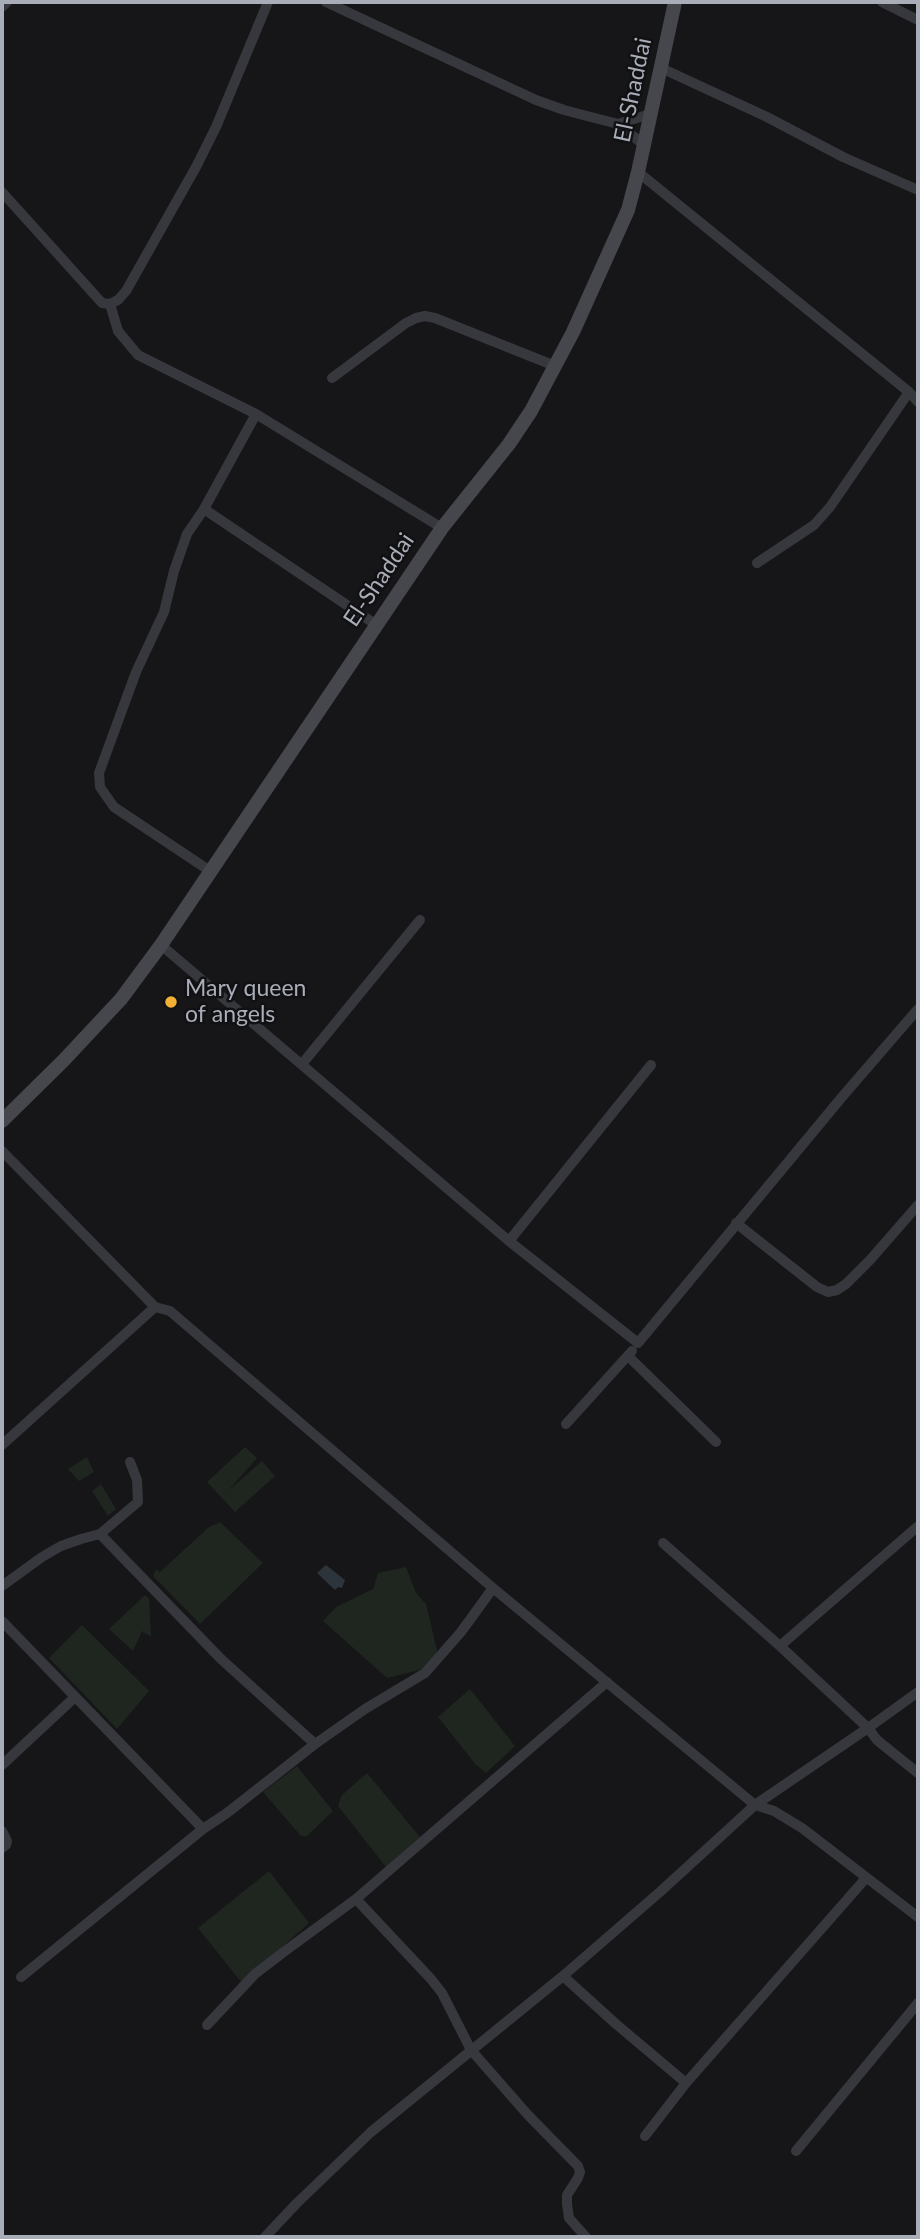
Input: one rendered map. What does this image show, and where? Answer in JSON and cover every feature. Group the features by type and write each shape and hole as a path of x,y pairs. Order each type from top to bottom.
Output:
{"street":[{"path":"2,6 7,2"},
{"path":"2,192 102,303 110,304 118,300 196,167 216,127 268,2"},
{"path":"326,2 536,100 618,124 644,145"},
{"path":"882,2 918,20"},
{"name":"El-Shaddai","path":"2,1121 121,999 375,624 442,528 509,444 531,411 615,242 628,210 661,68 671,3"},
{"path":"661,68 766,117 843,157 918,190"},
{"path":"618,124 650,114"},
{"path":"638,172 918,402"},
{"path":"110,304 118,331 138,355 256,414 442,528"},
{"path":"332,378 406,323 425,316 555,366"},
{"path":"757,564 814,525 830,507 909,392"},
{"path":"210,871 114,807 100,787 99,773 136,672 164,612 187,534 204,509 256,414"},
{"path":"204,509 375,624"},
{"path":"303,1064 420,920"},
{"path":"160,945 509,1241 638,1343"},
{"path":"566,1424 628,1356 736,1223 918,1009"},
{"path":"509,1241 651,1065"},
{"path":"2,1151 155,1307 170,1311 494,1588 755,1805 774,1811 802,1828 918,1917"},
{"path":"736,1223 817,1287 828,1292 846,1284 918,1205"},
{"path":"2,1445 155,1307"},
{"path":"628,1356 716,1442"},
{"path":"2,1586 61,1546 100,1534 138,1502 137,1480 130,1462"},
{"path":"780,1646 917,1527"},
{"path":"100,1534 221,1659 315,1744"},
{"path":"663,1543 780,1646 868,1728 877,1740 918,1773"},
{"path":"21,1977 203,1829 315,1744 365,1709 425,1673 461,1632 494,1588"},
{"path":"2,1621 203,1829"},
{"path":"207,2025 256,1975 356,1899 607,1682"},
{"path":"271,2235 296,2204 371,2132 564,1976 755,1805 918,1692"},
{"path":"2,1765 75,1697"},
{"path":"2,1831 7,1842 2,1848"},
{"path":"645,2137 686,2083 866,1878"},
{"path":"356,1899 442,1993 471,2050 528,2115 578,2166 580,2172 567,2195 567,2204 569,2218 586,2237"},
{"path":"564,1976 686,2083"},
{"path":"796,2151 918,2003"}],"shaded area":[{"path":"245,1447 257,1458 228,1491 262,1461 275,1476 235,1512 207,1482"},
{"path":"87,1457 94,1472 79,1481 68,1469"},
{"path":"101,1484 116,1509 108,1516 92,1491"},
{"path":"220,1522 263,1563 200,1624 153,1576 156,1569 160,1572 209,1527"},
{"path":"326,1565 345,1580 342,1588 335,1590 317,1573"},
{"path":"406,1567 416,1593 426,1604 437,1650 431,1667 387,1678 323,1621 336,1607 373,1589 378,1573"},
{"path":"145,1595 149,1599 151,1637 142,1631 133,1651 109,1629"},
{"path":"82,1625 149,1691 117,1729 49,1658"},
{"path":"470,1689 515,1746 486,1773 476,1765 438,1717"},
{"path":"297,1766 333,1811 307,1836 301,1836 263,1792"},
{"path":"367,1773 420,1837 386,1867 338,1806 342,1795"},
{"path":"269,1871 309,1923 242,1983 198,1928"}],"place":[{"name":"Mary queen of angels","path":"171,1002"}]}
